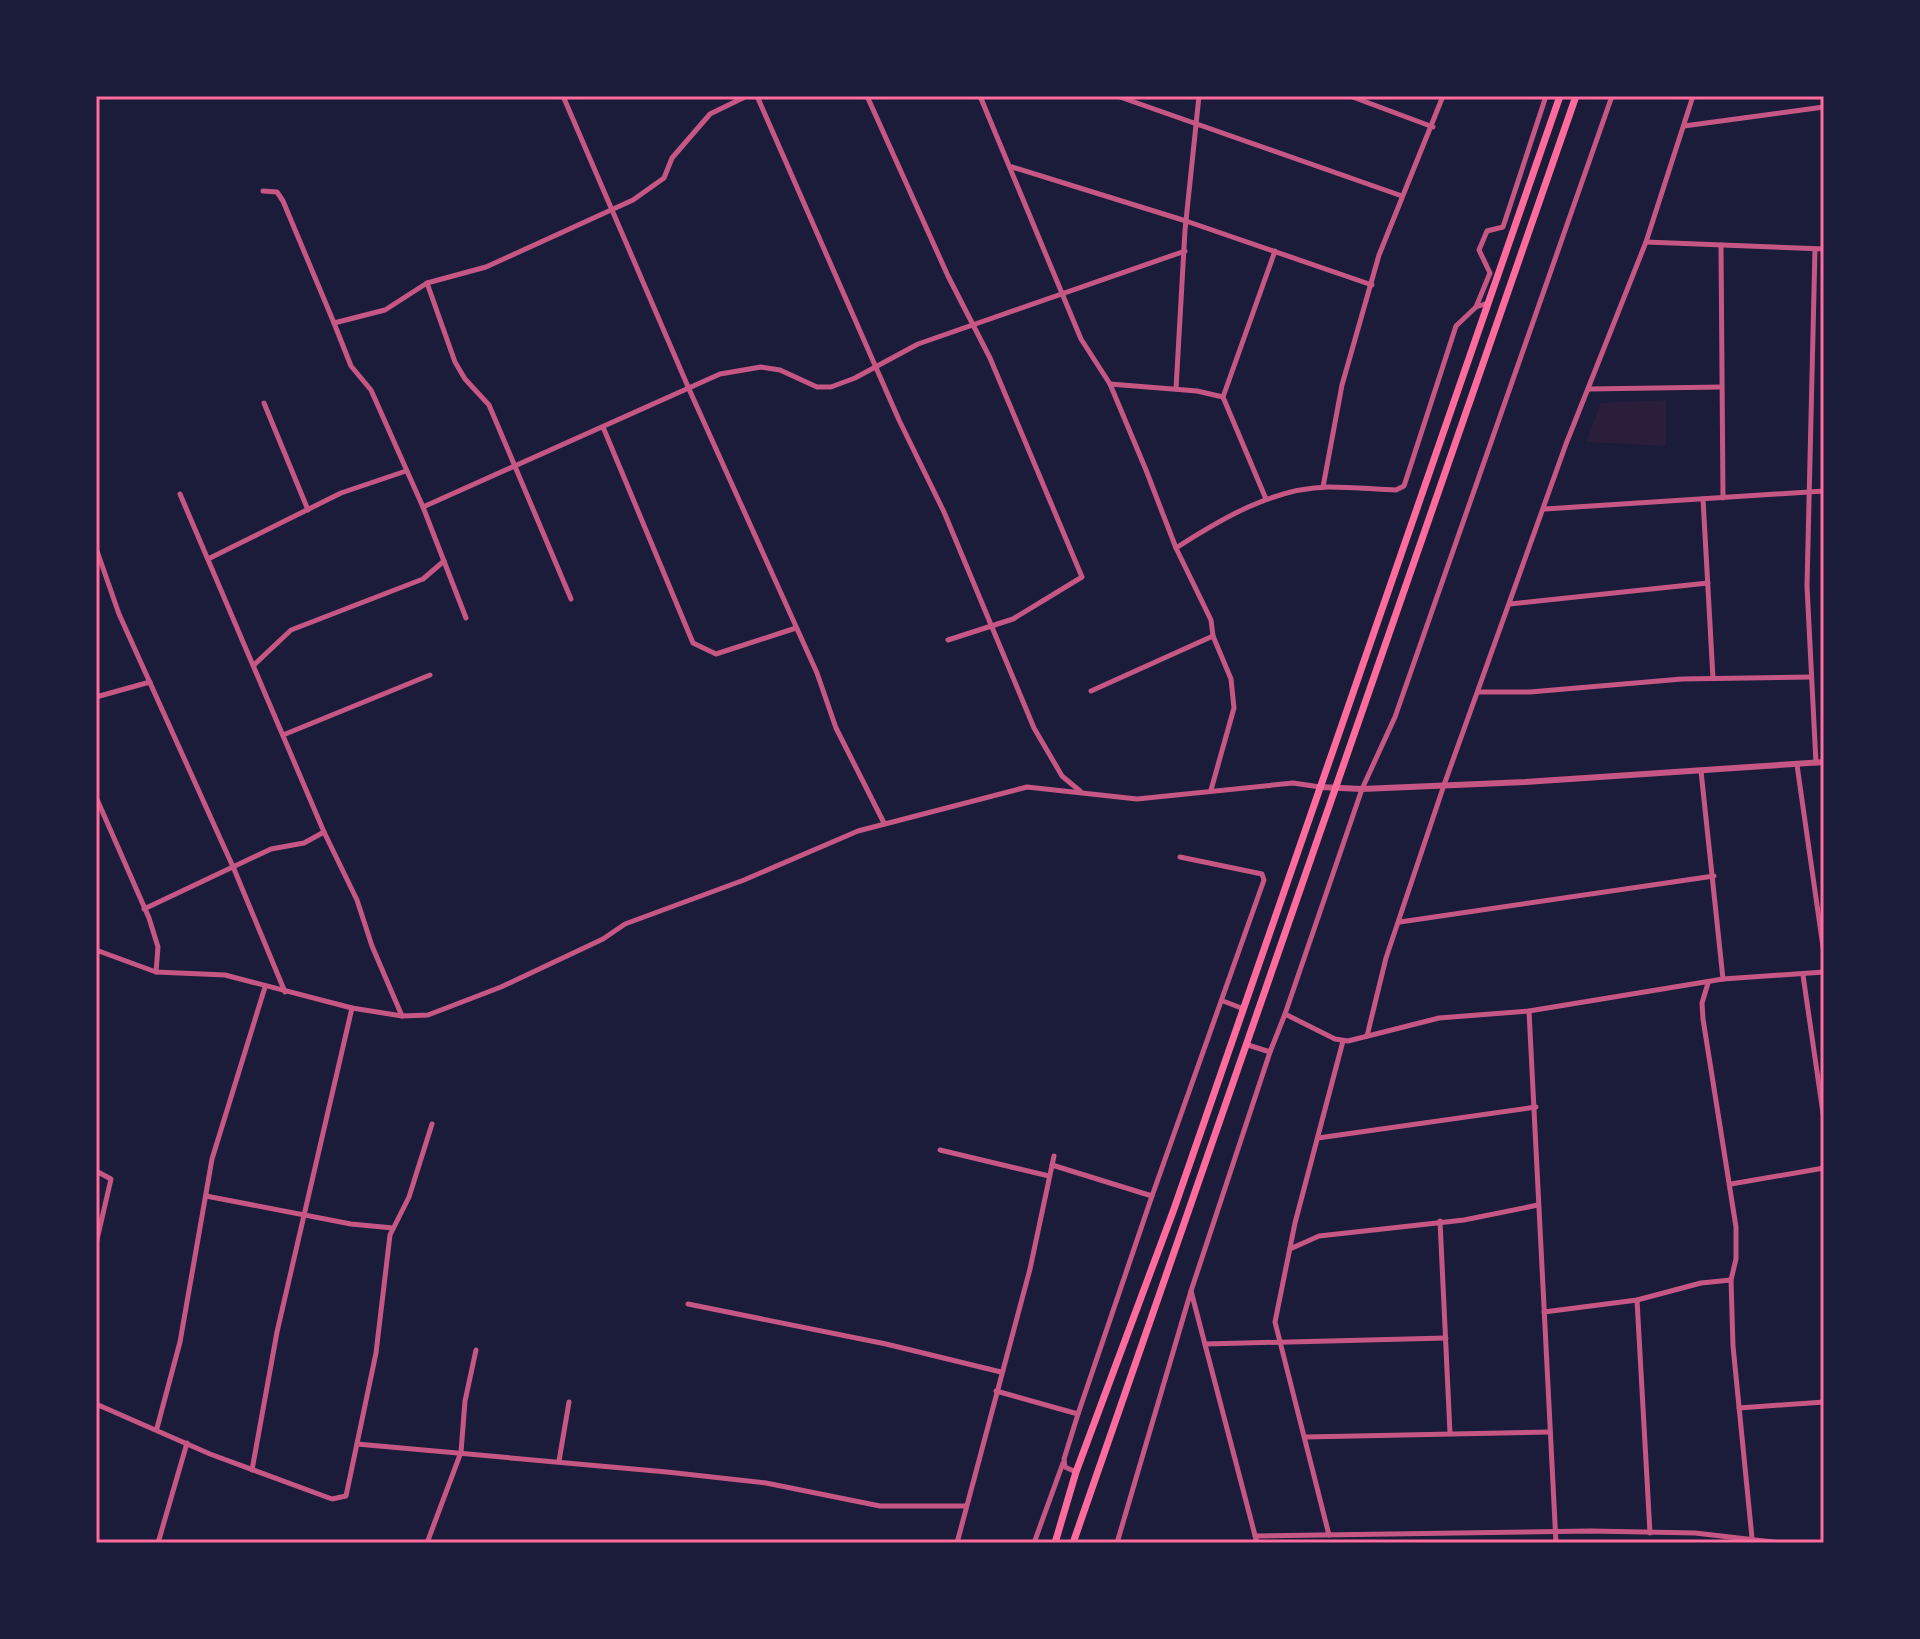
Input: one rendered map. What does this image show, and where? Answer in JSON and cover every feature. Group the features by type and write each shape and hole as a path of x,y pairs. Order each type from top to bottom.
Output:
{"main road":[{"path":"1055,1543 1076,1472 1174,1209 1560,96"},
{"path":"1073,1543 1576,96"}],"street":[{"path":"563,96 689,389 817,673 836,728 884,823"},
{"path":"334,323 385,310 427,283 486,267 613,211 654,188 664,178 672,158 710,114 747,96"},
{"path":"757,96 1045,750 1062,776 1080,791"},
{"path":"867,96 948,276 974,323 1082,577 1035,607 992,627 948,640"},
{"path":"980,96 1081,339 1110,384 1176,548 1211,620 1213,636 1231,679 1235,699 1211,791"},
{"path":"1117,96 1402,196"},
{"path":"1176,389 1186,221 1199,96"},
{"path":"1350,96 1433,127"},
{"path":"1323,488 1342,385 1372,285 1402,196 1433,127 1443,96"},
{"path":"1176,548 1266,499 1323,488 1396,490 1404,486 1456,326 1476,307 1490,273 1479,250 1487,231 1503,227 1546,96"},
{"path":"1117,1543 1191,1291 1270,1052 1362,789 1395,717 1612,96"},
{"path":"1367,1036 1386,958 1444,785 1646,242 1693,96"},
{"path":"1684,126 1824,107"},
{"path":"1011,167 1186,221 1372,285"},
{"path":"263,191 277,192 283,201 351,366 371,390 423,507 466,618"},
{"path":"1646,242 1824,249"},
{"path":"1721,245 1723,498"},
{"path":"96,950 156,972 205,972 352,1008 402,1016 428,1015 501,987 603,939 625,924 884,823 1027,787 1080,791 1114,799 1137,799 1293,783 1333,789 1362,789 1820,763 1811,677 1810,492 1815,249"},
{"path":"423,507 720,374 761,367 780,370 817,387 831,387 898,352 1185,251"},
{"path":"1266,499 1223,397 1275,251"},
{"path":"427,283 455,362 465,379 489,405 571,599"},
{"path":"1476,307 1488,303"},
{"path":"1110,384 1176,389 1223,397"},
{"path":"1589,389 1721,387"},
{"path":"264,403 308,510"},
{"path":"603,427 693,643 708,654 716,654 796,628"},
{"path":"208,559 341,493 406,471"},
{"path":"1545,509 1824,491"},
{"path":"180,494 324,832 357,900 372,946 402,1016"},
{"path":"1703,499 1713,678"},
{"path":"96,548 119,614 234,869 285,993"},
{"path":"254,665 291,630 423,579 444,561"},
{"path":"1510,604 1708,583"},
{"path":"1091,691 1213,636"},
{"path":"283,735 430,675"},
{"path":"1479,692 1530,692 1713,678 1811,677"},
{"path":"96,697 150,682"},
{"path":"1797,765 1824,954"},
{"path":"1701,771 1723,979"},
{"path":"96,797 158,947 156,972"},
{"path":"144,909 271,849 304,843 324,832"},
{"path":"1034,1543 1264,876 1180,857"},
{"path":"1400,922 1714,876"},
{"path":"1285,1014 1343,1041 1439,1018 1529,1011 1723,979 1824,972"},
{"path":"1803,975 1824,1120"},
{"path":"1709,982 1702,1003 1703,1019 1731,1184 1737,1242 1731,1280 1739,1408 1752,1538"},
{"path":"157,1428 175,1367 212,1159 265,987"},
{"path":"1223,1001 1244,1009"},
{"path":"252,1470 277,1332 307,1214 352,1008"},
{"path":"1529,1011 1556,1543"},
{"path":"1329,1535 1306,1437 1278,1339 1276,1308 1343,1041"},
{"path":"1248,1045 1270,1052"},
{"path":"1318,1138 1536,1107"},
{"path":"96,1404 252,1470 337,1500 346,1496 376,1353 385,1258 393,1228 409,1197 432,1124"},
{"path":"940,1150 1049,1176"},
{"path":"957,1543 1030,1269 1054,1156"},
{"path":"1052,1165 1152,1196"},
{"path":"1731,1184 1824,1168"},
{"path":"96,1171 111,1179 96,1244"},
{"path":"206,1196 393,1228"},
{"path":"1289,1250 1319,1236 1464,1220 1538,1205"},
{"path":"1440,1221 1450,1433"},
{"path":"1544,1312 1637,1300 1701,1283 1731,1280"},
{"path":"1191,1291 1256,1540 1329,1535 1556,1531 1752,1538 1783,1543"},
{"path":"1637,1300 1650,1533"},
{"path":"688,1304 886,1344 1001,1372"},
{"path":"1205,1344 1278,1339 1446,1338"},
{"path":"427,1543 461,1452 465,1401 476,1350"},
{"path":"996,1391 1078,1414"},
{"path":"559,1461 569,1402"},
{"path":"1739,1408 1824,1402"},
{"path":"1306,1437 1550,1432"},
{"path":"158,1543 187,1443"},
{"path":"357,1444 766,1483 880,1506 966,1506"},
{"path":"1063,1463 1076,1472"}],"shaded area":[{"path":"1666,400 1666,446 1586,442 1601,403"}]}
